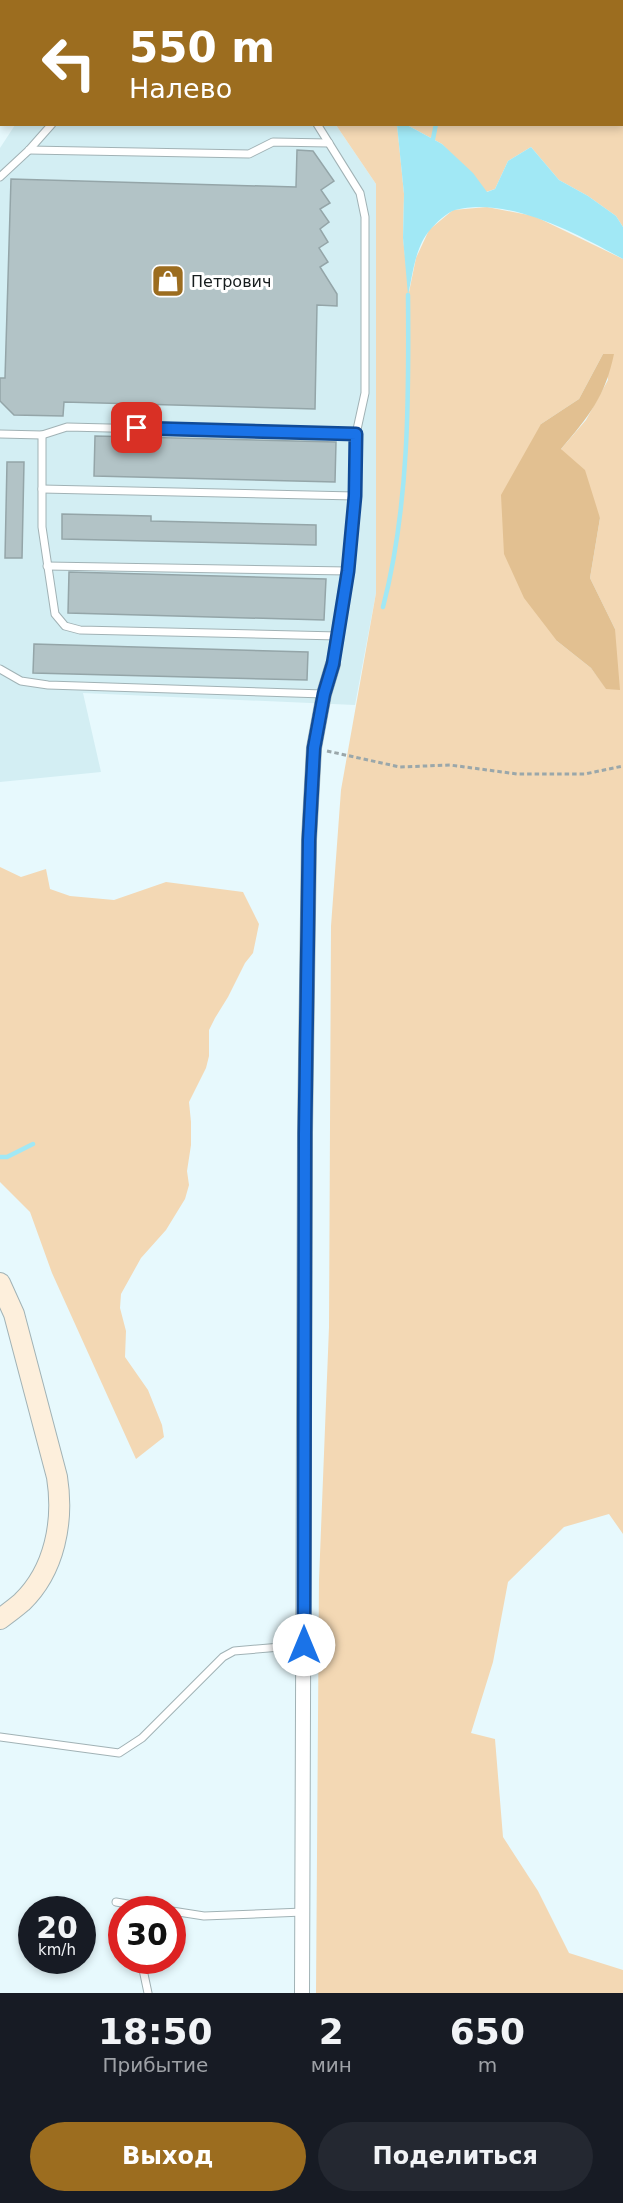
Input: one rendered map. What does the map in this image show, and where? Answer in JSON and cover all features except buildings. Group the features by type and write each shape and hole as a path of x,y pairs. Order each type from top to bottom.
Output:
{"street":[{"path":"302,1993 305,1133 309,840 314,748 324,694 333,664"},
{"path":"0,1283 14,1314 61,1500 54,1546 44,1573 23,1601 0,1619"}],"lane":[{"path":"0,177 50,126"},
{"path":"318,126 360,193 365,217 365,393 356,434 355,496 348,571 333,664"},
{"path":"29,150 249,154 273,142 329,143"},
{"path":"0,434 42,435 67,427 356,434"},
{"path":"42,435 42,528 46,566 55,614 65,626 80,630 338,636"},
{"path":"42,489 355,496"},
{"path":"46,566 348,571"},
{"path":"0,669 21,681 48,685 324,694"},
{"path":"0,1737 119,1753 142,1738 223,1657 234,1651 304,1645"},
{"path":"186,1913 204,1916 303,1912"},
{"path":"144,1974 148,1993"}],"path":[{"path":"314,748 400,767 450,765 517,774 585,774 623,766"}],"shaded area":[{"path":"14,126 337,126 376,184 376,593 355,705 83,693 101,772 0,782 0,148"},
{"path":"337,126 397,126 404,194 403,238 409,292 416,258 429,230 453,210 487,207 534,216 623,259 623,1534 609,1514 564,1527 508,1582 493,1662 471,1733 495,1739 503,1837 538,1891 569,1953 623,1970 623,1993 316,1993 319,1580 329,1327 331,926 341,790 376,593 376,184","holes":["603,354 608,380 586,420 561,449 600,518 590,578 615,629 606,688 591,668 557,641 541,424 579,399"]},
{"path":"409,126 623,126 623,227 616,216 588,196 559,180 531,147 508,161 495,189 486,192 442,144"},
{"path":"603,354 614,354 601,394 588,416 561,449 585,470 600,518 590,578 615,629 620,690 606,689 591,668 557,641 524,598 504,554 501,495 541,424 579,399"},
{"path":"0,867 21,877 46,869 50,889 70,896 114,900 166,882 243,892 259,924 253,953 245,963 209,1030 209,1056 206,1068 189,1102 191,1145 187,1171 189,1185 185,1199 166,1230 141,1258 121,1294 120,1308 126,1331 125,1357 148,1390 162,1425 164,1437 136,1459 52,1273 30,1212 0,1182"}],"water":[{"path":"397,126 409,126 442,144 473,173 487,192 495,189 508,161 531,147 559,180 588,196 616,216 623,227 623,259 564,229 519,213 497,208 476,207 455,210 441,218 421,244 408,295 403,238 404,194"}],"waterway":[{"path":"433,139 436,126"},
{"path":"383,607 392,569 403,492 406,452 408,295"},
{"path":"0,1157 7,1157 33,1144"}],"place":[{"name":"Петрович","path":"168,281"}],"route":[{"path":"137,428 356,434 355,496 348,571 333,664 324,694 314,748 309,840 305,1133 304,1645"}]}
